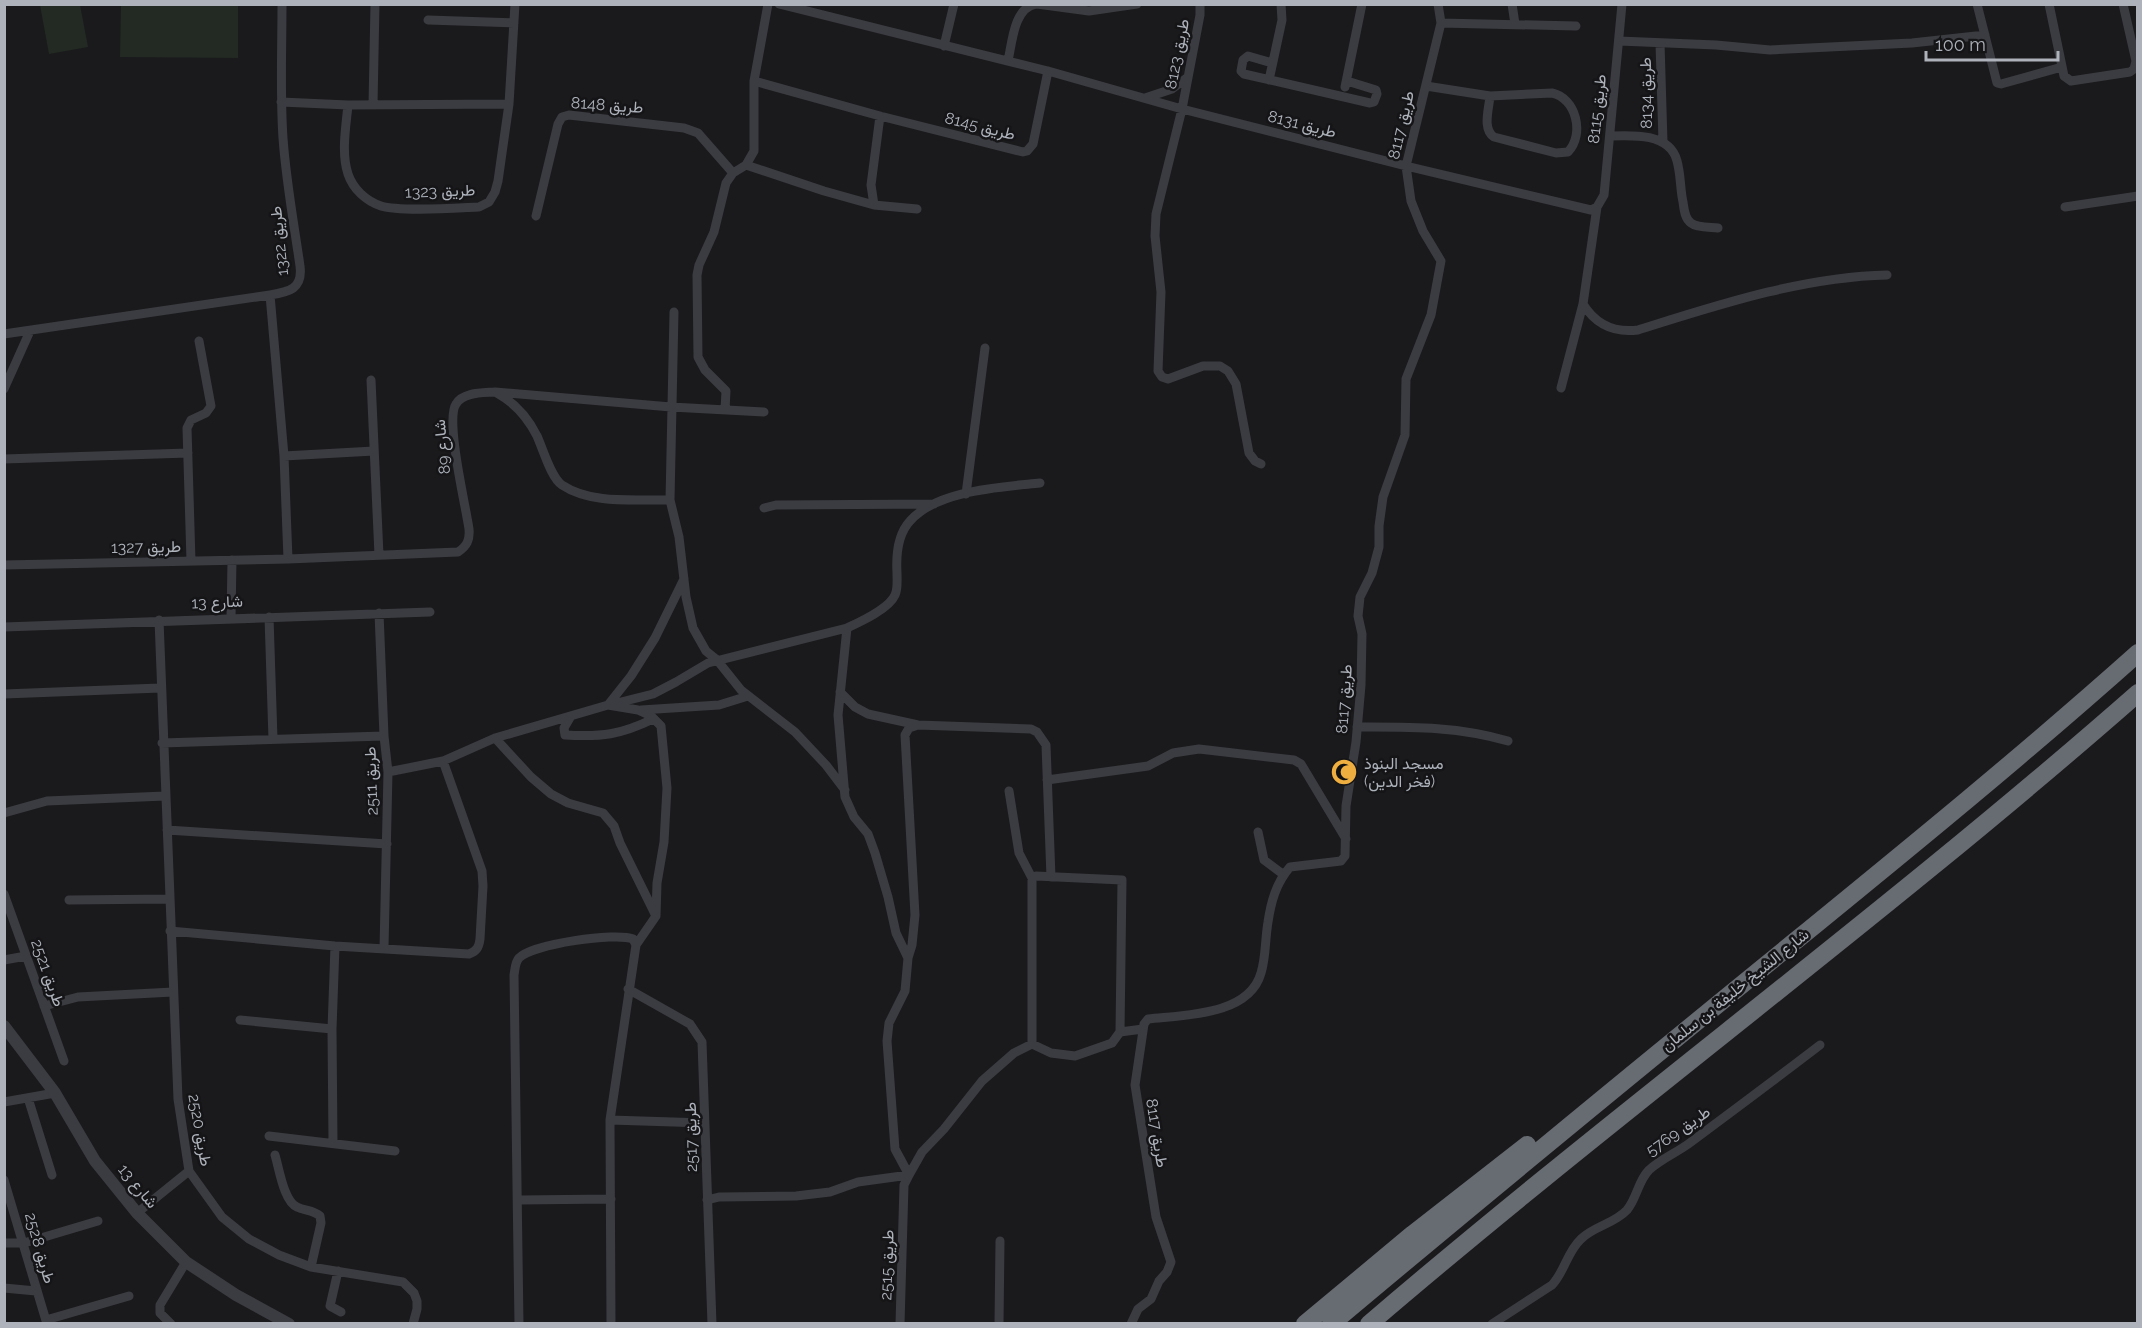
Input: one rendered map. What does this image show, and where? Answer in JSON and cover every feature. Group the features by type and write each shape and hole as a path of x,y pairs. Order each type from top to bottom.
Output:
{"highway":[{"name":"شارع الشيخ خليفة بن سلمان","path":"1331,1323 1905,852 2138,653"},
{"name":"شارع الشيخ خليفة بن سلمان","path":"1370,1323 1466,1241 1960,845 2138,693"},
{"path":"1306,1322 1413,1234 1554,1124 1630,1068 1682,1034"}],"street":[{"name":"طريق 1322","path":"4,334 270,295 293,289 299,283 301,275 285,164 281,102 282,4"},
{"path":"374,105 375,4"},
{"name":"طريق 1323","path":"348,105 345,137 348,174 355,188 367,199 382,206 398,208 467,208 478,207 489,202 495,192 508,104 515,4"},
{"path":"725,410 726,391 705,370 698,357 697,275 699,265 714,232 726,183 733,173 746,165 755,146 754,81 768,4"},
{"name":"طريق 8131","path":"779,4 1048,71 1182,109 1406,166 1594,209"},
{"path":"944,45 954,4"},
{"path":"1008,61 1019,15 1026,7 1036,4 1089,11 1137,4"},
{"name":"طريق 8123","path":"1200,4 1200,15 1182,109 1156,214 1155,236 1161,292 1158,371 1162,378 1168,379 1203,366 1220,366 1228,370 1236,384 1249,453 1255,461 1261,464"},
{"path":"1269,80 1282,20 1281,4"},
{"path":"1344,95 1362,4"},
{"name":"طريق 8117","path":"1284,875 1290,867 1341,861 1345,856 1346,806 1357,727 1362,659 1362,634 1358,616 1360,597 1372,573 1379,547 1383,497 1405,435 1406,379 1431,315 1441,261 1423,231 1411,201 1406,166 1441,23 1438,4"},
{"path":"1512,4 1515,24"},
{"name":"طريق 8115","path":"1561,387 1583,304 1594,209 1604,195 1622,4"},
{"path":"1977,4 1997,83 2001,84 2062,68"},
{"path":"2049,4 2062,68 2067,80 2130,72 2137,67 2123,4"},
{"path":"428,20 514,23"},
{"path":"1441,23 1576,26"},
{"path":"1619,41 1788,50 1912,43 1985,35"},
{"name":"طريق 8134","path":"1660,43 1663,142"},
{"path":"1272,63 1248,56 1244,58 1241,69 1243,74 1344,95 1370,103 1374,102 1377,94 1374,89 1347,81"},
{"name":"طريق 8145","path":"754,81 880,116 1018,151 1027,151 1032,144 1048,71"},
{"path":"1143,98 1172,89 1188,76"},
{"name":"طريق 8117","path":"1426,86 1490,96 1552,93 1566,98 1571,104 1576,121 1573,147 1562,154 1491,135 1487,127 1490,96"},
{"path":"281,102 348,105 508,104"},
{"name":"طريق 8148","path":"536,216 558,123 562,117 569,115 684,128 698,133 733,173"},
{"path":"874,205 871,185 880,116"},
{"path":"1610,136 1633,135 1663,142 1672,150 1677,160 1681,194 1688,220 1695,225 1718,228"},
{"path":"746,165 874,205 917,209"},
{"path":"2065,207 2138,196"},
{"path":"1583,304 1590,315 1601,324 1615,330 1638,330 1708,308 1832,278 1887,275"},
{"path":"270,295 284,456 288,559"},
{"path":"674,312 670,500 679,537 693,628 706,651 717,660 741,690 795,732 826,765 845,790"},
{"path":"4,389 30,331"},
{"path":"191,561 188,423 195,417 206,413 211,406 199,341"},
{"path":"966,494 985,348"},
{"path":"371,380 379,555"},
{"path":"495,392 512,401 523,415 536,435 560,484 576,492 608,499 670,500"},
{"name":"شارع 89","path":"470,529 454,438 453,412 456,403 476,393 495,392 671,407 764,412"},
{"path":"284,456 374,451"},
{"path":"4,459 188,453"},
{"path":"388,772 443,761 495,738 653,694 717,660 847,628 864,621 890,603 896,595 898,549 903,532 910,521 923,510 966,494 1040,483"},
{"path":"764,508 776,505 937,504"},
{"name":"طريق 1327","path":"4,566 458,552 466,547 470,538 470,529"},
{"path":"231,618 232,560"},
{"path":"608,705 631,676 655,638 684,579"},
{"name":"شارع 13","path":"4,627 430,612"},
{"name":"طريق 2511","path":"379,614 384,736 388,772 384,948"},
{"path":"269,616 273,739"},
{"name":"طريق 2520","path":"159,620 162,743 178,1099 189,1171 222,1217 249,1239 279,1256 311,1267 396,1280 410,1287 417,1301 413,1323"},
{"path":"847,628 838,715 845,797 854,817 868,834 888,897 896,933 908,958"},
{"path":"4,694 160,688"},
{"path":"840,692 855,707 868,714 918,725 1031,729 1037,732 1046,745 1051,877"},
{"path":"608,705 638,710 719,705 748,696"},
{"path":"611,1323 610,1120 636,945 656,916 657,883 664,842 667,788 661,726 638,710"},
{"path":"571,716 564,728 565,735 595,736 620,733 653,719"},
{"path":"909,1175 895,1149 887,1041 890,1023 905,991 915,915 905,735 909,728 918,725"},
{"path":"1357,727 1447,728 1480,733 1508,741"},
{"path":"162,743 384,736"},
{"path":"495,738 531,777 552,794 568,803 603,813 614,826 656,916"},
{"path":"1047,780 1148,766 1173,753 1199,749 1294,760 1300,764 1346,839"},
{"path":"170,931 335,946 469,954 475,951 479,946 482,871 443,761"},
{"path":"1009,791 1019,853 1032,878 1032,1044"},
{"path":"4,813 47,801 165,796"},
{"path":"167,830 387,844"},
{"path":"1120,1032 1143,1029 1148,1019 1221,1010 1254,989 1262,973 1271,899 1284,875 1264,860 1258,832"},
{"path":"1032,878 1036,876 1122,880 1120,1032 1112,1043 1075,1056 1051,1053 1032,1044"},
{"name":"طريق 2521","path":"4,894 64,1061"},
{"path":"69,900 169,899"},
{"path":"519,1323 514,975 516,962 524,954 558,943 617,936 633,939 636,945"},
{"path":"333,1143 332,1029 335,946"},
{"path":"4,960 26,956"},
{"name":"طريق 2517","path":"628,989 682,1018 697,1032 704,1052 712,1323"},
{"path":"44,1006 78,997 173,992"},
{"path":"240,1020 332,1029"},
{"name":"شارع 13","path":"4,1026 55,1093 95,1161 137,1213 186,1262 236,1295 289,1323"},
{"name":"طريق 8117","path":"1131,1323 1138,1309 1151,1299 1171,1262 1156,1217 1135,1085 1143,1029"},
{"path":"909,1175 922,1152 944,1129 982,1081 1014,1053 1032,1044"},
{"name":"طريق 5769","path":"1492,1323 1551,1285 1559,1277 1571,1251 1582,1238 1595,1228 1619,1218 1626,1211 1649,1170 1677,1152 1820,1045"},
{"path":"4,1102 55,1093"},
{"path":"28,1098 52,1175"},
{"path":"610,1120 705,1123"},
{"path":"269,1136 395,1151"},
{"path":"275,1155 288,1198 292,1204 320,1216 321,1222 311,1267"},
{"path":"137,1213 189,1171"},
{"path":"707,1200 719,1197 796,1196 830,1192 858,1182 909,1175"},
{"name":"طريق 2515","path":"900,1323 904,1185 909,1175"},
{"name":"طريق 2528","path":"4,1180 46,1322"},
{"path":"519,1200 611,1199"},
{"path":"4,1243 24,1243 98,1221"},
{"path":"999,1323 1000,1241"},
{"path":"171,1323 160,1313 160,1305 186,1262"},
{"path":"338,1271 330,1306 341,1312"},
{"path":"4,1288 36,1291"},
{"path":"46,1322 129,1296"}],"shaded area":[{"path":"40,5 80,5 88,47 49,54"},
{"path":"121,5 238,5 238,58 120,57"}],"place":[{"name":"مسجد البنوذ (فخر الدين)","path":"1344,772"}]}
